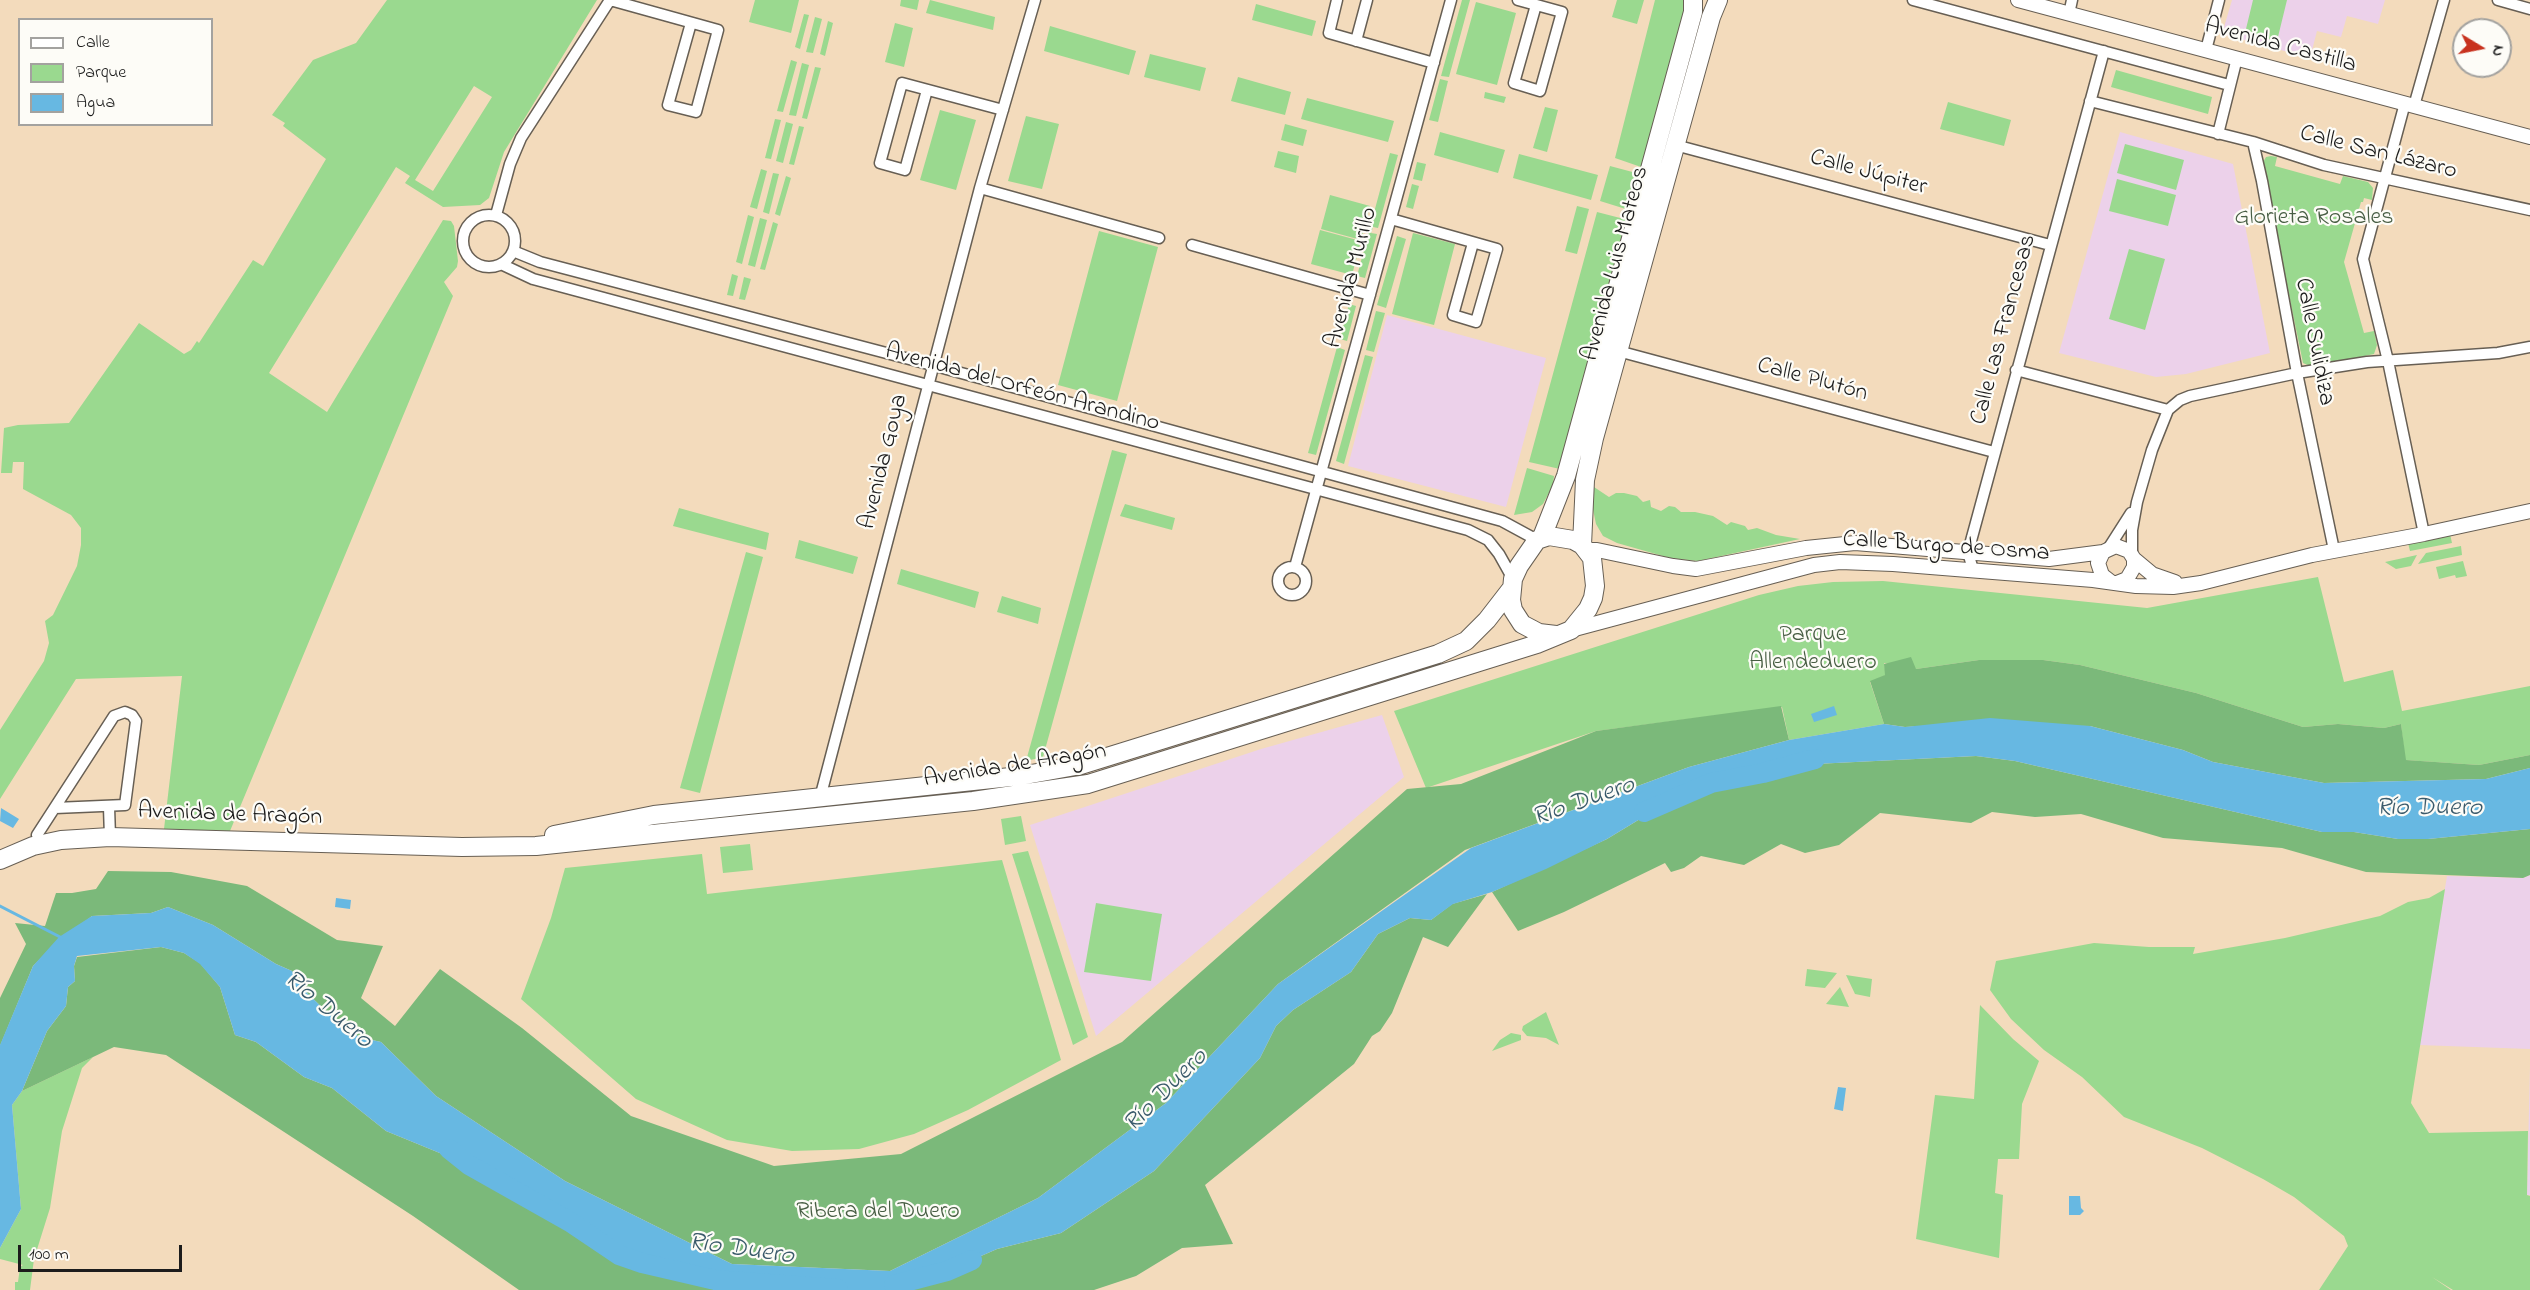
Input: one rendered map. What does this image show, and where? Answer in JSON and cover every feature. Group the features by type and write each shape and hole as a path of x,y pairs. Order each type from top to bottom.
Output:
{"highway":[{"name":"Avenida Luis Mateos","path":"1540,538 1566,476 1693,12 1693,0"},
{"name":"Avenida Luis Mateos","path":"1584,542 1585,480 1675,145 1711,17 1718,0"},
{"path":"1558,536 1584,542 1594,570 1595,586 1588,609 1564,632 1539,633 1522,624 1513,610 1512,584 1528,550 1540,538 1558,536"},
{"name":"Avenida de Aragón","path":"462,847 544,837 654,815 1020,776 1082,765 1438,654 1466,641 1487,620 1512,584"},
{"name":"Avenida de Aragón","path":"0,860 33,846 61,840 110,837 462,847 536,846 973,801 1088,784 1506,654 1564,632"}],"street":[{"path":"496,215 510,164 521,138 610,0 718,30 696,112 668,105 691,23"},
{"name":"Avenida Goya","path":"820,798 932,365 980,188 1035,0"},
{"path":"1338,0 1329,33 1434,63"},
{"path":"1356,41 1367,0"},
{"name":"Avenida Murillo","path":"1295,567 1451,0"},
{"path":"1518,0 1562,12 1540,91 1514,83 1536,5"},
{"path":"1913,0 2229,85"},
{"name":"Avenida Castilla","path":"2018,0 2070,7 2206,50 2530,137"},
{"path":"2206,50 2220,0"},
{"path":"2424,534 2388,361 2362,259 2383,179 2445,0"},
{"path":"2499,0 2530,9"},
{"name":"Calle Las Francesas","path":"1972,570 1968,552 2104,51"},
{"path":"2218,134 2237,58"},
{"path":"927,90 905,170 880,163 902,83 1003,110"},
{"name":"Calle San Lázaro","path":"2090,101 2253,142 2324,165 2530,210"},
{"name":"Calle Sulidiza","path":"2253,142 2296,373 2334,550"},
{"name":"Calle Júpiter","path":"1675,145 2050,245"},
{"path":"980,188 1159,238"},
{"path":"482,215 496,215 506,220 512,229 515,240 513,251 501,264 491,267 480,266 470,260 463,248 463,234 470,222 482,215"},
{"path":"1391,219 1497,249 1476,322 1453,315 1473,243"},
{"path":"1192,245 1370,295"},
{"name":"Avenida del Orfeón Arandino","path":"513,251 552,265 932,365 1502,521 1540,538"},
{"name":"Avenida del Orfeón Arandino","path":"501,264 533,279 1478,535 1488,540 1499,555 1512,584"},
{"path":"2137,502 2123,528 2098,564 2102,575 2114,582 2123,581 2132,575 2134,567 2132,530 2137,502 2160,427 2173,405 2190,396 2296,373 2388,361 2498,353 2530,346"},
{"name":"Calle Plutón","path":"1618,351 1994,452"},
{"path":"2016,370 2168,410"},
{"name":"Calle Burgo de Osma","path":"1564,632 1814,565 1840,562 1893,564 2166,587 2201,583 2334,550 2424,534 2530,511"},
{"name":"Calle Burgo de Osma","path":"1584,542 1604,546 1624,556"},
{"name":"Calle Burgo de Osma","path":"1584,542 1624,556 1696,569 1806,548 1855,543 2055,559 2106,550"},
{"path":"2106,550 2116,546 2123,548 2133,557"},
{"name":"Calle Burgo de Osma","path":"2133,557 2159,577 2186,584"},
{"path":"37,835 114,716 125,712 132,715 136,721 125,805 55,808"},
{"path":"756,824 761,815 820,798"},
{"path":"109,807 110,837"}],"shaded area":[{"path":"2232,0 2385,0 2378,24 2347,16 2341,37 2317,31 2310,58 2222,34"},
{"path":"2120,132 2233,164 2270,353 2186,374 2156,377 2059,353"},
{"path":"1387,315 1546,358 1506,507 1348,466"},
{"path":"1382,715 1404,777 1096,1036 1030,825 1261,749"},
{"path":"2530,875 2530,1049 2419,1045 2447,876 2523,878"},
{"path":"2530,1066 2530,1195 2527,1195"}],"green space":[{"path":"387,0 597,0 504,152 489,198 480,205 443,207 405,183 410,176 396,167 269,373 327,412 443,220 451,221 454,226 458,261 457,267 444,282 453,296 230,831 164,829 182,676 76,679 0,799 0,730 44,661 49,643 45,621 53,615 77,566 81,545 81,528 71,515 23,489 24,462 13,462 12,473 1,473 4,428 18,425 69,423 139,323 184,354 191,350 197,341 199,343 253,260 263,266 326,159 283,126 285,123 272,115 313,60 356,43","holes":["474,86 492,97 433,191 415,180"]},
{"path":"755,0 799,0 791,33 749,22"},
{"path":"901,0 919,0 917,10 900,6"},
{"path":"930,0 995,17 993,30 926,13"},
{"path":"1462,0 1470,0 1449,77 1441,76"},
{"path":"1617,0 1644,0 1637,24 1612,17"},
{"path":"1655,0 1685,0 1686,6 1641,167 1615,158"},
{"path":"2253,0 2287,0 2277,41 2245,33"},
{"path":"1476,2 1516,13 1497,85 1456,74"},
{"path":"1256,4 1316,21 1312,36 1252,20"},
{"path":"804,14 809,15 800,49 795,47"},
{"path":"815,17 822,19 813,53 806,52"},
{"path":"828,21 833,23 825,56 820,54"},
{"path":"895,23 913,28 904,67 885,62"},
{"path":"1050,26 1136,51 1129,75 1044,51"},
{"path":"1150,54 1206,68 1200,91 1144,77"},
{"path":"791,60 797,62 783,112 777,111"},
{"path":"802,63 809,65 796,116 789,115"},
{"path":"815,67 821,68 807,119 802,118"},
{"path":"2116,70 2212,97 2208,114 2111,87"},
{"path":"1238,77 1291,92 1285,115 1231,101"},
{"path":"1440,79 1448,81 1438,122 1429,120"},
{"path":"1485,92 1506,97 1504,103 1484,98"},
{"path":"1307,98 1394,121 1388,142 1301,119"},
{"path":"1948,102 2011,120 2004,146 1940,129"},
{"path":"1545,107 1558,110 1547,152 1533,148"},
{"path":"940,110 976,120 956,190 920,180"},
{"path":"1026,116 1059,124 1042,189 1008,181"},
{"path":"775,119 781,120 771,159 765,158"},
{"path":"786,122 793,124 783,163 776,161"},
{"path":"1285,124 1307,130 1303,146 1281,140"},
{"path":"799,126 804,127 794,165 789,164"},
{"path":"1440,132 1505,150 1498,173 1434,155"},
{"path":"2125,144 2184,160 2176,190 2117,173"},
{"path":"1278,151 1299,156 1296,173 1274,167"},
{"path":"1390,153 1398,155 1378,228 1373,227 1371,233 1377,234 1365,278 1357,276"},
{"path":"1519,154 1598,175 1591,200 1513,178"},
{"name":"Glorieta Rosales","path":"2266,157 2277,157 2275,166 2340,184 2343,176 2368,182 2373,188 2372,200 2364,198 2361,202 2344,262 2364,333 2374,331 2377,345 2374,354 2312,367 2303,363 2262,164"},
{"path":"1417,162 1426,164 1422,181 1413,179"},
{"path":"1610,166 1640,174 1629,210 1600,201"},
{"path":"761,169 767,171 757,209 750,207"},
{"path":"773,173 779,174 769,214 763,212"},
{"path":"786,176 791,178 780,216 775,214"},
{"path":"2117,179 2176,195 2168,226 2109,211"},
{"path":"1412,184 1419,186 1413,209 1406,207"},
{"path":"1330,195 1370,206 1361,240 1321,229"},
{"path":"1577,206 1589,209 1577,254 1565,251"},
{"path":"1597,212 1628,220 1560,469 1529,462"},
{"path":"748,215 754,217 742,264 736,262"},
{"path":"760,218 767,220 755,267 748,265"},
{"path":"773,222 778,224 765,270 760,269"},
{"path":"1320,230 1361,241 1352,275 1311,264"},
{"path":"1099,231 1158,247 1117,401 1058,385"},
{"path":"1413,233 1455,244 1434,325 1392,314"},
{"path":"1397,236 1406,239 1386,308 1377,305"},
{"path":"2129,249 2165,259 2145,330 2109,319"},
{"path":"732,274 738,276 733,296 727,295"},
{"path":"744,277 751,279 745,300 739,299"},
{"path":"1349,304 1356,306 1347,341 1340,339"},
{"path":"1376,311 1385,313 1374,352 1366,350"},
{"path":"1337,347 1345,350 1316,455 1308,453"},
{"path":"1365,355 1373,357 1344,464 1336,461"},
{"path":"1112,450 1127,454 1043,757 1026,761"},
{"path":"1527,468 1554,476 1553,485 1543,504 1532,512 1514,515"},
{"path":"1594,487 1609,497 1616,493 1624,493 1637,496 1643,502 1650,500 1651,507 1661,511 1669,506 1675,507 1681,512 1713,516 1727,525 1731,522 1745,526 1748,530 1757,528 1776,535 1800,539 1698,561 1670,558 1617,543 1603,536 1596,524 1591,500"},
{"path":"1125,504 1175,518 1172,530 1120,516"},
{"path":"679,508 769,533 766,550 673,526"},
{"path":"2450,534 2452,543 2410,551 2408,543"},
{"path":"799,540 858,557 853,574 795,558"},
{"path":"2461,546 2462,555 2418,564 2426,553"},
{"path":"746,552 763,557 700,793 680,788"},
{"path":"2417,555 2411,566 2396,569 2385,562"},
{"path":"2463,561 2467,576 2456,578 2455,575 2439,579 2436,567"},
{"path":"901,569 979,592 975,608 897,584"},
{"name":"Parque Allendeduero","path":"2318,577 2344,682 2393,670 2402,711 2530,686 2530,755 2479,765 2405,760 2401,724 2384,728 2338,724 2303,727 2196,693 2080,665 2043,660 1979,660 1916,669 1884,663 1886,675 1870,682 1884,724 1789,740 1782,707 1596,731 1426,788 1394,711 1759,595 1798,586 1833,582 1883,581 2147,608"},
{"path":"1002,596 1041,608 1038,624 997,612"},
{"path":"1911,657 1916,669 1979,660 2043,660 2080,665 2196,693 2303,727 2338,724 2384,728 2401,724 2406,760 2479,765 2530,755 2530,768 2486,779 2324,783 2213,762 2183,750 2090,726 1938,725 1905,727 1884,724 1870,681 1885,675 1884,664"},
{"name":"Ribera del Duero","path":"1781,706 1789,740 1689,767 1465,850 1278,984 1166,1103 1038,1198 890,1271 732,1264 565,1181 436,1096 381,1042 359,1037 307,993 292,971 276,964 213,925 168,907 151,913 92,916 45,954 33,966 0,1046 0,998 26,944 15,923 45,926 56,893 96,889 108,871 171,872 247,886 337,940 383,946 361,998 395,1026 440,969 522,1028 631,1116 774,1166 901,1154 1122,1042 1407,789 1461,784 1596,731"},
{"path":"1976,756 2015,761 2322,832 2354,832 2398,839 2428,839 2530,829 2530,875 2523,878 2366,872 2282,848 2163,838 2081,814 2035,817 1992,812 1971,823 1880,813 1839,845 1805,853 1781,844 1744,865 1701,856 1684,868 1671,872 1665,863 1564,912 1518,931 1492,892 1607,839 1668,802 1711,783 1795,765"},
{"path":"1021,816 1026,841 1005,845 1001,819"},
{"path":"750,844 753,870 723,873 720,847"},
{"path":"1028,851 1088,1037 1073,1045 1012,854"},
{"path":"702,854 707,894 1002,860 1061,1060 968,1110 914,1134 859,1149 792,1151 727,1140 636,1099 521,999 551,918 565,868"},
{"path":"2445,889 2411,1103 2429,1133 2528,1131 2527,1195 2530,1196 2530,1290 2453,1290 2432,1277 2451,1290 2319,1290 2348,1246 2344,1236 2294,1197 2263,1179 2202,1148 2124,1117 2082,1077 2044,1050 2011,1019 1990,990 1996,961 2094,943 2149,947 2195,947 2193,954 2285,938 2380,916 2408,902 2429,898"},
{"path":"1487,894 1448,947 1423,937 1392,1013 1380,1031 1372,1036 1354,1064 1205,1185 1233,1244 1182,1248 1136,1276 1094,1290 906,1290 915,1281 947,1271 997,1249 1061,1233 1154,1171 1260,1058 1276,1026 1293,1010 1351,972 1378,934 1410,918 1431,920 1452,904"},
{"path":"1096,903 1162,914 1151,981 1084,972"},
{"path":"161,947 184,953 200,963 220,987 235,1035 256,1042 304,1077 332,1088 386,1131 469,1165 570,1222 619,1255 715,1280 815,1290 519,1290 413,1216 166,1055 114,1047 22,1091 47,1031 66,1006 68,987 75,981 74,966 77,957"},
{"path":"1807,969 1837,973 1825,988 1805,986"},
{"path":"1846,975 1872,979 1870,997 1855,994"},
{"path":"1840,987 1849,1007 1826,1004"},
{"path":"1980,1005 2013,1039 2039,1061 2022,1104 2019,1159 1998,1159 1995,1193 2003,1195 1999,1258 1916,1239 1935,1095 1974,1099"},
{"path":"1546,1012 1559,1045 1546,1038 1527,1036 1522,1030 1523,1026"},
{"path":"1511,1033 1521,1035 1521,1040 1492,1051 1500,1040"},
{"path":"93,1057 82,1068 62,1131 50,1208 34,1259 30,1290 15,1290 15,1282 18,1282 20,1267 23,1265 0,1259 0,1248 21,1209 12,1105 22,1091"}],"water":[{"path":"1834,706 1837,715 1814,722 1811,714"},
{"path":"1990,718 2090,726 2183,750 2213,762 2324,783 2486,779 2530,768 2530,829 2428,839 2398,839 2354,832 2322,832 2015,761 1976,756 1795,765 1711,783 1668,802 1607,839 1546,869 1492,892 1453,904 1431,920 1410,918 1378,934 1351,972 1293,1010 1276,1026 1260,1058 1154,1171 1061,1233 997,1249 947,1271 920,1279 908,1290 815,1290 715,1280 642,1263 619,1255 570,1222 469,1165 386,1131 332,1088 304,1077 256,1042 235,1035 220,987 200,964 184,953 161,947 77,956 74,966 75,981 68,987 66,1006 47,1031 22,1091 12,1105 21,1209 0,1248 0,1045 33,966 59,937 92,916 151,913 168,907 213,925 276,964 292,971 307,993 359,1037 381,1042 436,1096 565,1181 732,1264 890,1271 1038,1198 1166,1103 1278,984 1471,848 1689,767 1789,740 1884,724 1905,727"},
{"path":"1,808 19,819 13,828 0,821"},
{"path":"336,898 351,900 350,909 335,907"},
{"path":"1838,1087 1846,1088 1843,1111 1834,1109"},
{"path":"2069,1196 2080,1196 2081,1208 2084,1211 2080,1215 2069,1215"}],"waterway":[{"name":"Río Duero","path":"1644,812 1711,783 1763,773 1815,759"},
{"path":"0,906 62,938"},
{"name":"Río Duero","path":"449,1149 469,1165 570,1222 619,1255 642,1263 715,1280 838,1289"},
{"name":"Río Duero","path":"894,1285 947,1271 972,1260"}]}
